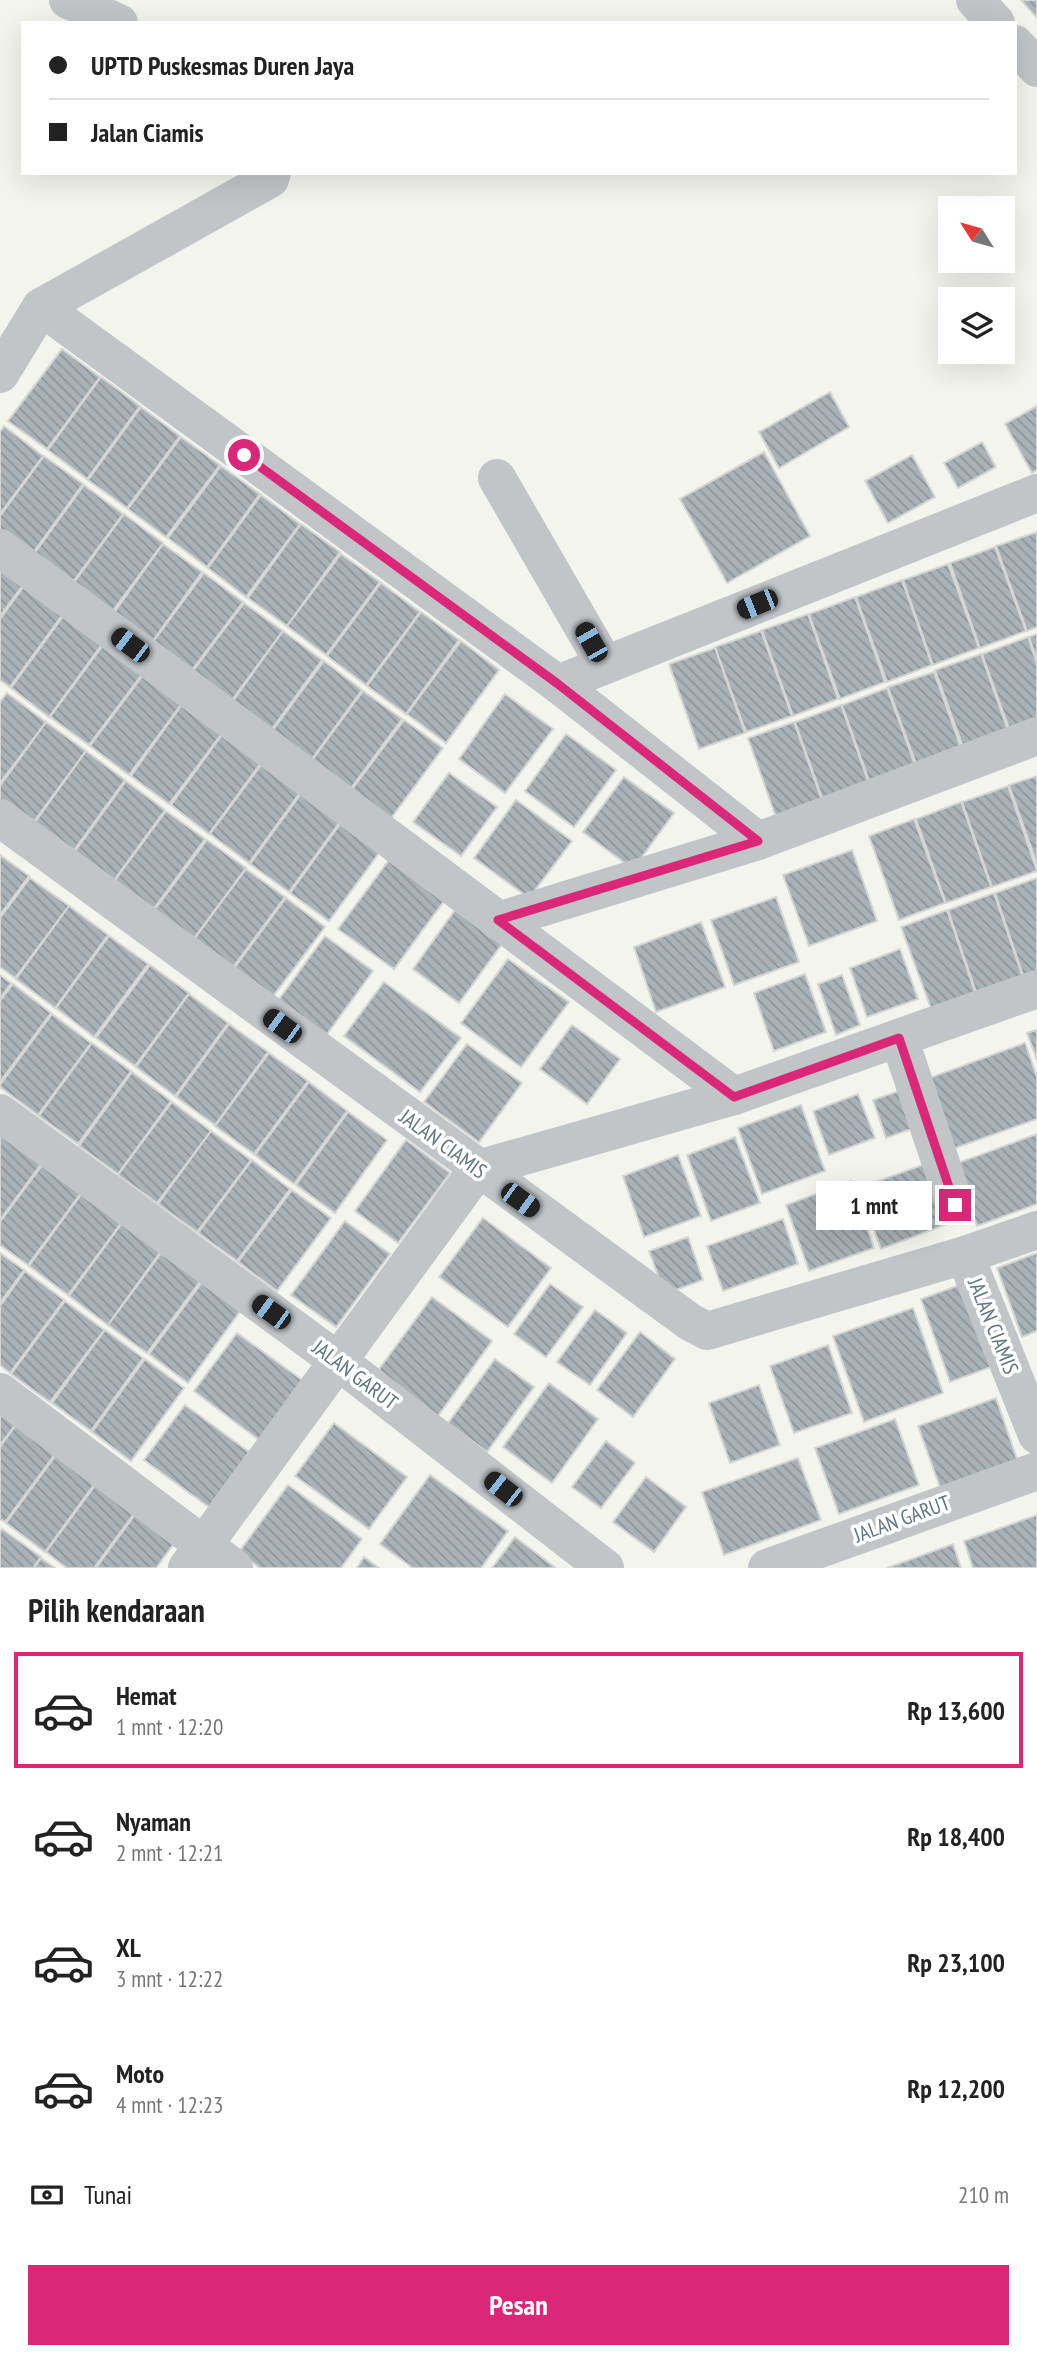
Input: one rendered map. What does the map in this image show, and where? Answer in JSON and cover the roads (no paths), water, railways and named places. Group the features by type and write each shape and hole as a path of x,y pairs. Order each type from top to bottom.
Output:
{"street":[{"path":"68,0 115,21"},
{"path":"975,0 994,21"},
{"path":"1017,46 1037,68"},
{"path":"0,374 41,307 271,179 272,175"},
{"path":"41,307 558,684 758,841"},
{"path":"498,478 604,665"},
{"path":"558,684 1037,493"},
{"path":"0,548 734,1097"},
{"path":"498,920 758,841 1037,736"},
{"name":"JALAN CIAMIS","path":"0,818 478,1169 690,1322 707,1331 965,1255 1037,1230"},
{"path":"195,1556 478,1169 734,1097 1037,989"},
{"path":"899,1038 955,1205"},
{"name":"JALAN GARUT","path":"0,1113 338,1362 605,1568"},
{"name":"JALAN CIAMIS","path":"965,1255 1037,1435"},
{"path":"0,1392 195,1556 234,1568"},
{"name":"JALAN GARUT","path":"767,1568 1037,1471"}]}
